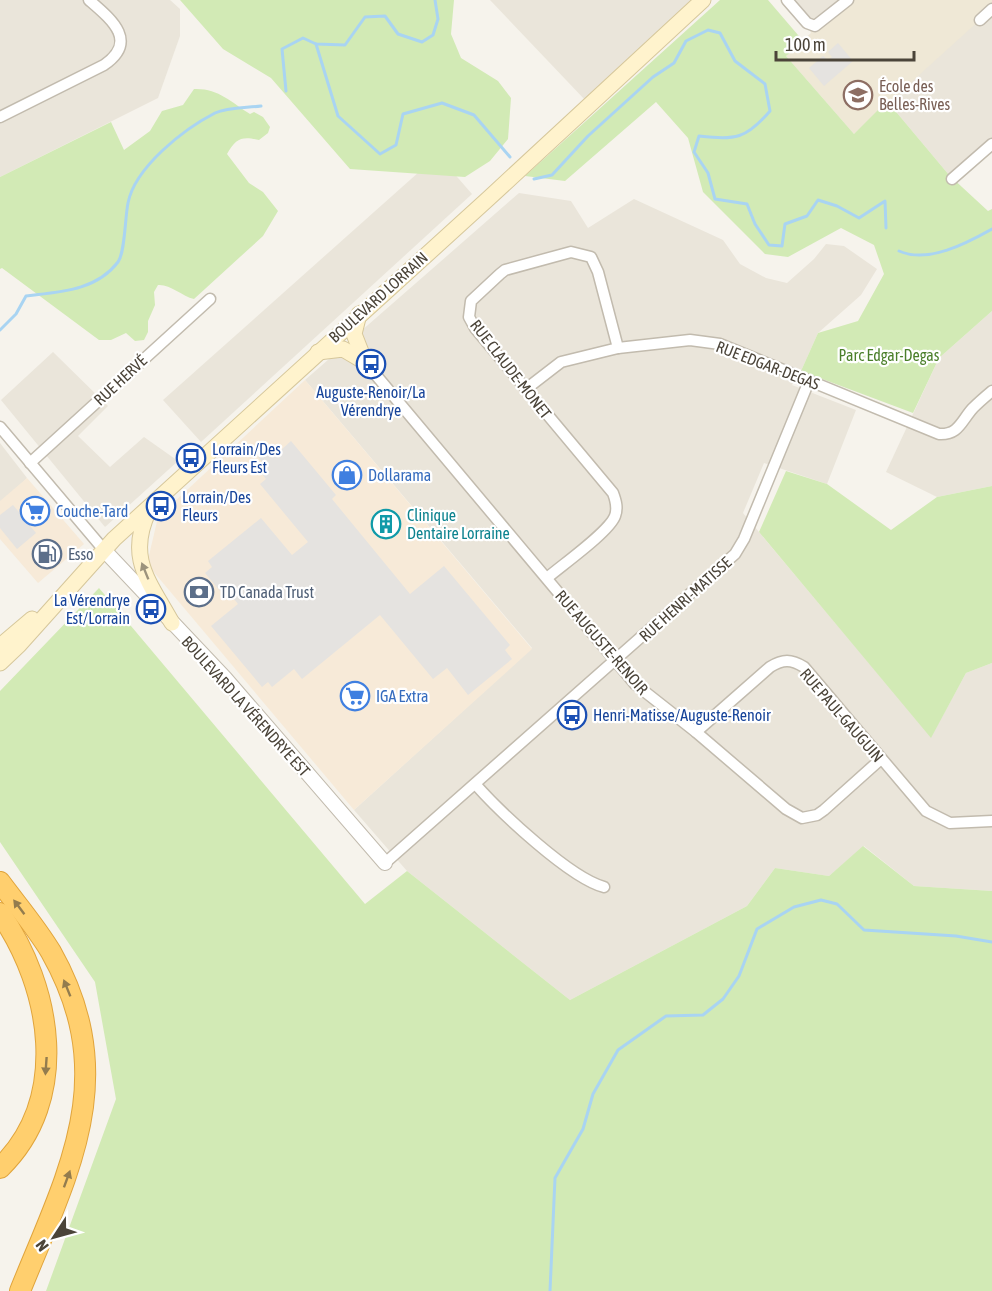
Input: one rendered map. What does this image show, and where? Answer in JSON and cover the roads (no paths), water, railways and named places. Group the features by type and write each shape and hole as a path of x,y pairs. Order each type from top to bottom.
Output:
{"highway":[{"path":"0,882 38,932 58,968 78,1022 84,1067 83,1112 74,1160 20,1291"},
{"path":"0,913 19,942 32,974 44,1019 47,1051 45,1081 37,1112 24,1139 0,1168"}],"main road":[{"name":"BOULEVARD LORRAIN","path":"0,663 104,550 154,502 703,0"},
{"path":"359,314 354,334 365,362"},
{"path":"317,353 343,349 365,362"},
{"path":"154,502 139,534 138,550 146,574 172,623"},
{"name":"BOULEVARD LORRAIN","path":"0,646 58,599"}],"street":[{"path":"0,117 104,65 114,57 120,46 118,29 89,0"},
{"path":"787,0 807,23 815,26 848,0"},
{"path":"980,20 992,9"},
{"path":"952,179 992,144"},
{"name":"RUE CLAUDE-MONET","path":"547,578 614,520 617,507 613,493 475,328 470,317 471,301 505,270 571,252 591,257 598,272 618,348"},
{"name":"RUE HERVÉ","path":"30,463 210,299"},
{"name":"RUE EDGAR-DEGAS","path":"526,388 561,362 618,348 690,340 720,345 939,434 950,435 961,426 972,409 992,391"},
{"name":"RUE AUGUSTE-RENOIR","path":"365,362 642,692 696,732 786,809 802,818 817,815 881,759"},
{"name":"RUE HENRI-MATISSE","path":"385,863 735,554 744,539 809,381"},
{"path":"0,427 104,550"},
{"name":"BOULEVARD LA VÉRENDRYE EST","path":"104,550 225,678 385,863"},
{"name":"RUE PAUL-GAUGUIN","path":"696,732 770,667 777,662 789,660 804,668 926,811 950,823 992,821"},
{"path":"476,785 502,814 582,878 604,887"}],"waterway":[{"path":"286,91 282,49 303,38 316,44 345,45 365,17 385,16 398,34 422,42 433,35 438,19 435,0"},
{"path":"534,179 552,175 588,136 653,77 674,63 686,41 708,30 720,33 735,61 765,84 770,111 754,127 739,136 722,138 699,136 694,152 708,173 715,199 747,204 755,224 769,245 782,246 785,224 807,216 818,200 837,206 859,218 885,201 886,228"},
{"path":"316,44 338,116 380,154 396,145 403,114 442,103 474,115 510,157"},
{"path":"0,330 16,314 26,296 76,288 99,279 109,272 118,262 122,251 132,189 162,150 215,113 261,106"},
{"path":"899,251 922,255 935,253 959,246 992,229"},
{"path":"550,1291 555,1178 583,1129 593,1094 618,1050 666,1016 703,1015 723,999 739,976 757,929 794,907 821,900 837,904 864,930 956,936 992,942"}],"place":[{"name":"École des Belles-Rives","path":"858,95"},
{"name":"Auguste-Renoir/La Vérendrye","path":"371,364"},
{"name":"Lorrain/Des Fleurs Est","path":"191,458"},
{"name":"Dollarama","path":"347,475"},
{"name":"Lorrain/Des Fleurs","path":"161,506"},
{"name":"Couche-Tard","path":"35,511"},
{"name":"Clinique Dentaire Lorraine","path":"386,524"},
{"name":"Esso","path":"47,554"},
{"name":"TD Canada Trust","path":"199,592"},
{"name":"La Vérendrye Est/Lorrain","path":"151,609"},
{"name":"IGA Extra","path":"355,696"},
{"name":"Henri-Matisse/Auguste-Renoir","path":"572,715"}],"park label":[{"name":"Parc Edgar-Degas","path":"889,355"}]}
